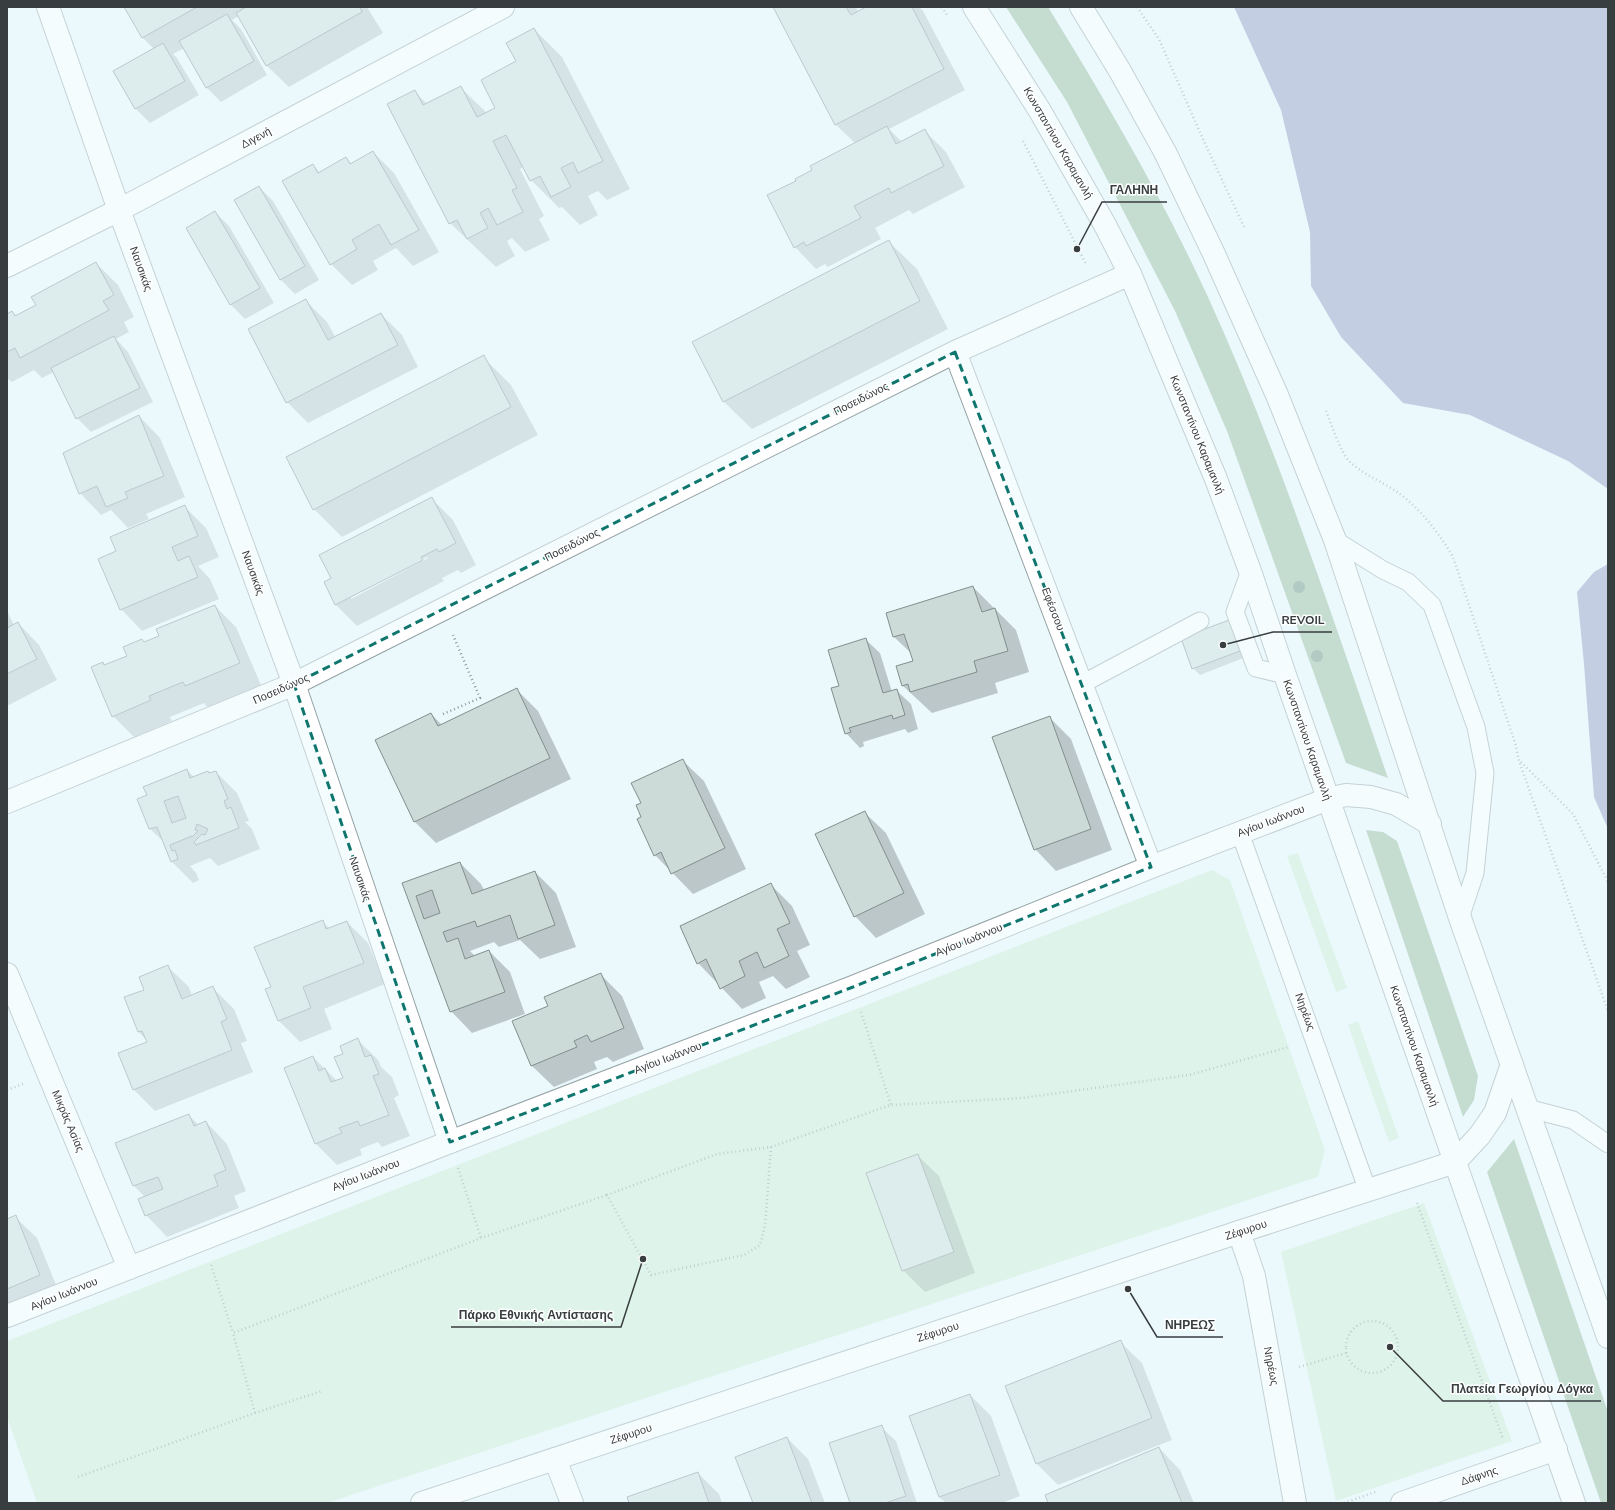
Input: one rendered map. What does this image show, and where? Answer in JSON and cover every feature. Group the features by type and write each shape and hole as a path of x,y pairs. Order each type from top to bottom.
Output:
{"main road":[{"name":"Ναυσικάς","path":"48,7 119,210 294,684 450,1142"},
{"name":"Διγενή","path":"7,266 119,210 503,7"},
{"name":"Κωνσταντίνου Καραμανλή","path":"974,7 1040,110 1105,225 1130,274 1216,479 1250,571 1574,1503"},
{"path":"1081,7 1120,71 1165,152 1213,252 1277,396 1335,540 1460,918 1608,1337"},
{"name":"Ποσειδώνος","path":"7,802 294,684 955,352 1130,274"},
{"name":"Εφέσσου","path":"955,352 1151,866"},
{"name":"Αγίου Ιωάννου","path":"7,1316 450,1142 853,987 1151,866 1328,799 1346,795 1371,797 1396,804 1430,824"},
{"name":"Μικράς Ασίας","path":"7,974 129,1268"},
{"path":"1455,1162 1480,1135 1495,1113 1512,1064"},
{"name":"Ζέφυρου","path":"422,1503 1239,1232 1455,1162"},
{"name":"Νηρέως","path":"1239,1232 1254,1276 1295,1503"},
{"name":"Δάφνης","path":"1402,1503 1556,1449"},
{"path":"555,1459 572,1503"}],"lane":[{"path":"1335,540 1383,570 1408,582 1432,605 1476,727 1485,772 1476,873 1460,918"},
{"path":"1082,684 1200,621"},
{"name":"Νηρέως","path":"1240,833 1315,1039 1368,1191"},
{"path":"1527,1108 1573,1120 1608,1144"}],"path":[{"path":"942,7 950,20"},
{"path":"1137,7 1159,39 1202,137 1246,229"},
{"path":"1021,137 1098,288"},
{"path":"1326,410 1348,460 1400,494 1423,515 1442,539 1453,557 1516,746 1519,761 1608,1012"},
{"path":"442,610 480,698 443,714"},
{"path":"1519,761 1573,814 1608,882"},
{"path":"853,987 891,1105"},
{"path":"233,1334 481,1238 607,1195 717,1154 771,1147 891,1105 1022,1098 1189,1075 1315,1039"},
{"path":"450,1142 481,1238"},
{"path":"607,1195 651,1274 744,1255 760,1245 765,1226 771,1147"},
{"path":"1415,1199 1504,1440"},
{"path":"203,1239 233,1334 255,1413"},
{"path":"1375,1320 1384,1323 1391,1328 1396,1336 1398,1353 1388,1368 1380,1372 1363,1372 1356,1368 1346,1353 1348,1337 1352,1329 1358,1324 1366,1321 1375,1320"},
{"path":"1273,1375 1346,1353"},
{"path":"78,1477 255,1413 322,1391"},
{"path":"1344,1503 1381,1490"}],"highlighted area":[{"path":"955,352 1151,867 853,987 450,1142 294,684"}],"green space":[{"path":"1006,7 1048,7 1091,78 1172,223 1208,297 1258,415 1304,535 1388,778 1346,763 1227,431 1175,311 1067,102"},
{"path":"1366,830 1383,832 1397,841 1478,1076 1474,1100 1463,1117"},
{"path":"1298,853 1347,988 1336,992 1287,856"},
{"path":"1212,870 1230,880 1325,1150 1318,1177 327,1503 37,1503 7,1417 7,1341"},
{"path":"1358,1021 1399,1138 1389,1142 1348,1025"},
{"path":"1514,1139 1608,1412 1608,1503 1601,1503 1487,1172"},
{"path":"1424,1203 1512,1441 1336,1501 1281,1252"}],"water":[{"path":"1234,7 1608,7 1608,489 1568,461 1470,415 1403,403 1341,337 1311,286 1310,232 1281,110"},
{"path":"1608,564 1608,829 1594,797 1577,592 1594,572"}],"building":[{"path":"124,7 197,7 142,38"},
{"path":"246,7 360,7 362,12 266,66 236,13"},
{"path":"773,7 846,7 851,15 866,7 912,7 944,69 835,125"},
{"path":"227,14 254,61 206,88 179,41"},
{"path":"534,28 603,161 578,173 573,162 561,168 571,187 551,197 540,176 530,181 506,135 493,141 517,188 512,190 523,212 497,225 488,208 480,213 488,228 467,239 457,220 449,224 387,104 415,90 423,105 461,86 477,117 495,108 481,80 516,61 506,43"},
{"path":"163,43 185,81 135,109 113,71"},
{"path":"887,126 896,144 925,129 944,166 891,193 889,188 854,206 861,218 806,246 804,242 794,248 767,195 796,181 795,179 812,170 810,166"},
{"path":"373,151 419,230 391,245 379,224 352,240 357,249 330,265 282,181 313,164 318,173 346,157 350,164"},
{"path":"259,186 305,266 280,280 234,200"},
{"path":"215,211 260,288 230,305 186,228"},
{"path":"889,240 920,301 723,402 692,342"},
{"path":"96,262 114,295 103,301 109,310 20,358 15,348 7,352 7,314 12,311 15,316 36,305 31,297"},
{"path":"306,299 328,340 381,313 398,345 286,403 248,329"},
{"path":"114,336 140,388 76,419 51,368"},
{"path":"484,355 511,407 313,510 286,457"},
{"path":"139,415 164,476 125,492 128,498 106,507 97,486 79,494 63,453"},
{"path":"432,497 456,543 439,552 437,549 421,557 423,560 335,605 324,582 331,578 319,555"},
{"path":"185,505 198,536 172,547 178,561 189,556 198,577 120,610 98,559 116,551 110,537"},
{"path":"973,586 982,612 995,608 1008,651 974,661 977,672 910,692 908,684 902,686 896,666 913,661 904,634 893,637 886,613"},
{"path":"215,605 240,663 185,686 183,682 149,696 151,700 112,717 91,667 103,662 104,665 127,656 123,647 142,639 144,642 159,636 156,629"},
{"path":"1229,620 1240,651 1192,669 1181,638"},
{"path":"18,622 37,659 7,674 7,628"},
{"path":"866,638 883,693 897,689 905,715 893,719 892,715 849,728 851,732 845,734 831,688 839,686 828,650"},
{"path":"517,688 550,758 414,822 375,740 431,713 438,726"},
{"path":"1050,716 1091,829 1034,850 992,737"},
{"path":"683,759 725,848 671,874 661,852 654,856 637,819 641,817 636,805 641,803 631,783"},
{"path":"187,769 190,778 208,771 209,773 216,771 228,799 224,801 227,809 231,807 239,828 196,845 194,842 202,834 205,835 208,829 197,824 195,830 198,831 192,837 170,845 172,851 175,850 178,859 171,862 157,827 149,829 137,799 147,795 143,787","holes":["178,796 186,818 172,823 164,801"]},
{"path":"865,811 904,893 854,917 815,834"},
{"path":"460,862 472,894 535,871 555,925 518,939 510,915 477,927 475,921 443,932 447,942 458,938 465,959 489,950 505,992 450,1012 402,883","holes":["432,890 440,913 424,919 416,896"]},
{"path":"771,883 790,923 777,929 789,956 764,968 757,952 739,961 745,976 720,989 706,959 697,964 680,926"},
{"path":"323,920 326,929 347,921 364,963 303,987 311,1008 278,1021 265,989 271,987 254,947"},
{"path":"168,965 182,999 213,986 227,1019 221,1022 232,1050 133,1090 118,1053 147,1042 142,1031 138,1032 124,997 144,990 139,977"},
{"path":"601,973 624,1028 591,1042 587,1035 574,1041 577,1047 531,1066 512,1021 548,1006 544,997"},
{"path":"358,1038 365,1057 371,1055 379,1074 373,1076 389,1115 360,1126 358,1121 339,1128 342,1133 315,1144 284,1068 313,1056 319,1071 325,1068 331,1082 343,1078 334,1057 343,1054 340,1046"},
{"path":"189,1114 194,1126 206,1121 226,1170 214,1175 218,1186 145,1216 138,1199 163,1189 158,1177 133,1186 115,1143"},
{"path":"918,1154 954,1252 902,1271 866,1173"},
{"path":"16,1215 40,1275 7,1289 7,1219"},
{"path":"1121,1340 1152,1418 1036,1464 1005,1386"},
{"path":"970,1394 1000,1475 939,1497 909,1416"},
{"path":"882,1425 906,1496 885,1503 850,1503 829,1443"},
{"path":"787,1437 812,1503 753,1503 735,1457"},
{"path":"1159,1447 1182,1503 1048,1503 1045,1495"},
{"path":"698,1472 709,1503 629,1503 627,1497"}],"place":[{"name":"ΓΑΛΗΝΗ","path":"1077,249"},
{"name":"REVOIL","path":"1223,645"},
{"name":"Πάρκο Εθνικής Αντίστασης","path":"643,1259"},
{"name":"ΝΗΡΕΩΣ","path":"1128,1289"},
{"name":"Πλατεία Γεωργίου Δόγκα","path":"1390,1347"}]}
